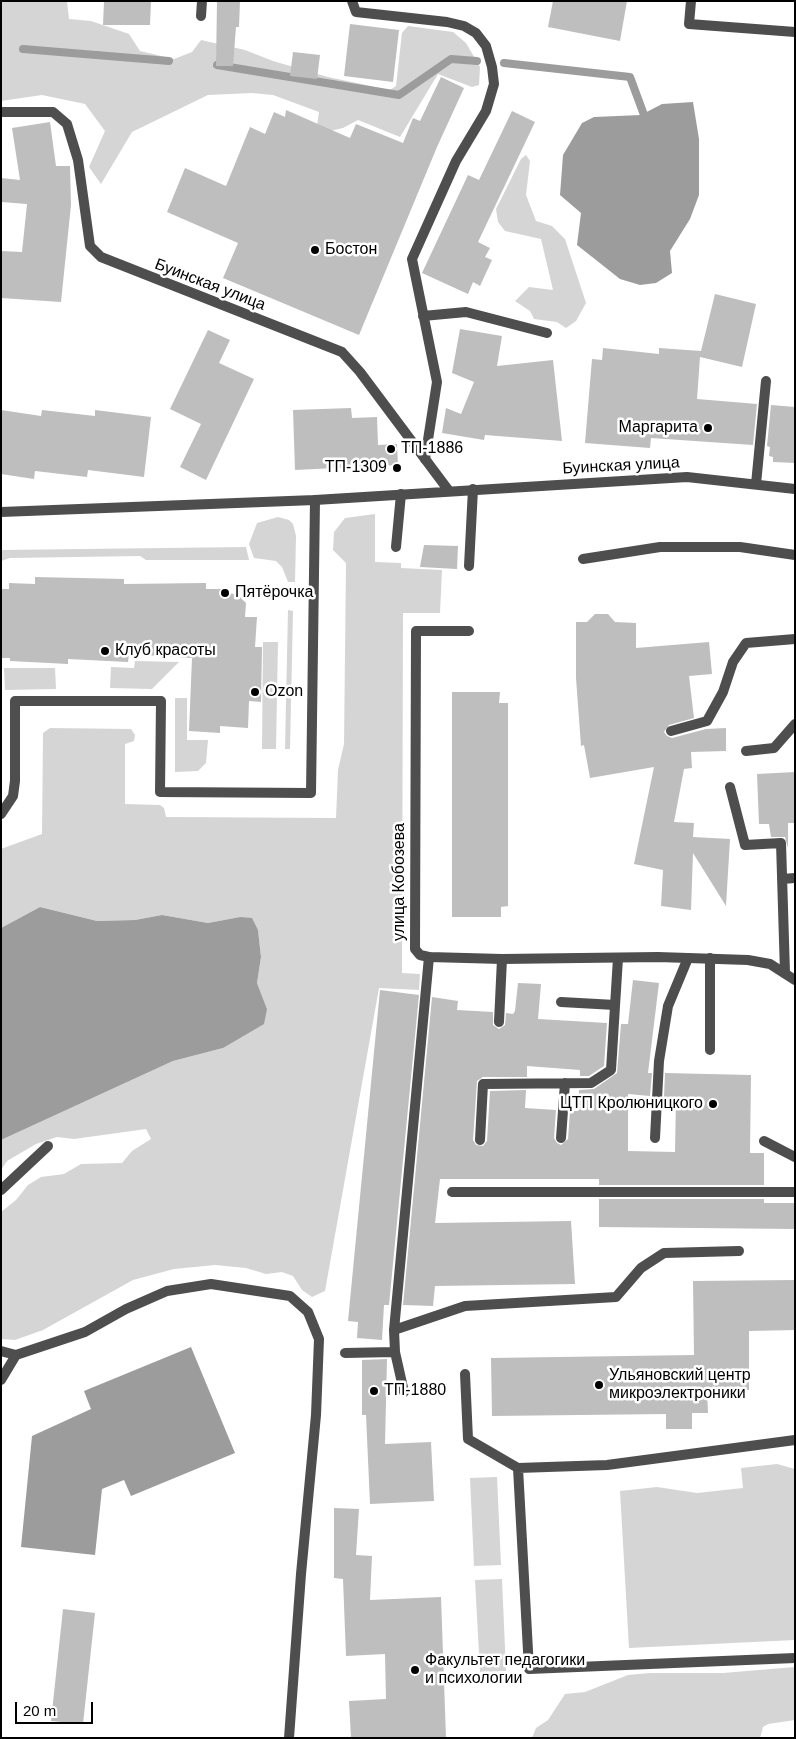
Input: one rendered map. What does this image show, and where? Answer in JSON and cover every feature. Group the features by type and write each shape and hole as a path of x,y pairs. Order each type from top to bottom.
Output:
{"street":[{"path":"201,16 202,1"},
{"path":"352,1 356,12 447,22 464,26 476,33 486,46 492,67 494,84 486,112 456,161 412,259 437,382 425,459"},
{"path":"691,1 689,24 795,32"},
{"name":"Буинская улица","path":"1,112 53,112 66,124 78,160 90,246 101,257 342,352 360,372 449,491"},
{"path":"423,316 466,312 547,333"},
{"path":"756,484 766,382"},
{"name":"Буинская улица","path":"1,512 315,500 687,476 795,489"},
{"path":"469,566 473,489"},
{"path":"396,547 401,494"},
{"path":"1,814 13,796 15,781 15,701 161,701 160,792 311,793 315,500"},
{"path":"583,559 660,547 740,547 795,555"},
{"name":"улица Кобозева","path":"429,957 420,955 415,949 416,631 469,631"},
{"path":"671,730 707,721 724,692 733,662 746,643 795,638"},
{"path":"746,751 774,748 795,724"},
{"path":"730,787 745,845 781,843 784,973"},
{"path":"782,879 795,878"},
{"path":"404,1392 395,1352 394,1330 429,957 502,960 710,958 748,960 770,964 795,980"},
{"path":"480,1140 484,1084 591,1083 611,1070 618,958"},
{"path":"655,1138 659,1061 668,1006 688,958"},
{"path":"710,958 710,1050"},
{"path":"499,1022 502,960"},
{"path":"561,1002 615,1005"},
{"path":"561,1138 565,1084"},
{"path":"764,1141 795,1157"},
{"path":"1,1190 48,1146"},
{"path":"452,1192 795,1192"},
{"path":"394,1330 465,1306 616,1297 641,1268 664,1253 739,1251"},
{"path":"1,1351 16,1355 85,1332 126,1309 167,1291 211,1284 290,1296 308,1312 319,1339 316,1416 300,1574 290,1738"},
{"path":"345,1353 395,1352"},
{"path":"1,1380 16,1355"},
{"path":"465,1374 468,1439 518,1468 607,1465 795,1440"},
{"path":"518,1468 529,1668 795,1658"}],"shaded area":[{"path":"1,1 67,1 69,19 91,21 129,34 140,51 174,59 192,52 201,40 245,50 273,61 328,77 390,90 396,86 402,33 408,26 453,32 466,43 480,67 479,85 472,87 438,74 400,137 358,120 343,128 330,131 317,126 319,112 273,95 252,93 208,95 132,132 101,184 89,167 105,131 85,104 42,95 1,101"},
{"path":"693,102 699,139 699,195 690,219 670,251 672,273 656,283 640,285 620,279 577,245 581,213 560,195 563,155 582,123 594,117 641,115 662,104"},
{"path":"526,155 530,161 526,195 536,221 552,226 565,239 586,303 576,321 566,328 557,322 534,319 530,311 515,301 529,287 553,290 541,239 505,231 498,222 496,209 521,159"},
{"path":"375,514 375,562 401,563 401,568 442,570 440,613 403,613 402,973 420,974 419,990 379,988 325,1291 312,1297 302,1290 293,1276 282,1272 266,1274 246,1268 215,1265 174,1269 133,1280 43,1330 15,1340 1,1339 1,1212 16,1200 28,1185 41,1177 64,1174 81,1164 122,1163 132,1151 151,1139 146,1129 74,1139 57,1137 36,1144 7,1161 1,1170 1,1140 173,1061 223,1048 267,1009 257,983 261,957 258,930 240,917 208,923 162,915 135,920 97,921 40,907 1,928 1,849 42,834 43,733 50,728 131,729 135,735 134,741 125,744 125,804 160,805 164,808 166,817 336,818 338,770 344,744 346,563 333,550 334,532 345,518"},
{"path":"278,517 289,520 293,524 296,536 295,582 288,582 282,567 276,561 254,558 249,544 257,523"},
{"path":"246,547 249,560 146,560 140,556 10,558 1,561 1,550"},
{"path":"288,610 293,611 290,749 285,749"},
{"path":"263,642 278,642 276,749 262,749"},
{"path":"135,661 179,662 152,689 110,688 111,667 134,668"},
{"path":"4,668 55,668 56,689 5,690"},
{"path":"175,698 187,698 187,740 208,740 206,763 198,771 175,772"},
{"path":"40,907 97,921 135,920 162,915 208,923 240,917 252,918 258,930 261,957 257,983 267,1009 264,1024 223,1048 173,1061 1,1140 1,928"},
{"path":"191,1347 235,1453 131,1496 124,1480 102,1489 95,1555 21,1547 32,1436 91,1409 84,1391"},
{"path":"777,1464 795,1469 795,1640 629,1648 620,1491 657,1487 697,1493 743,1488 741,1468"},
{"path":"497,1477 501,1565 474,1566 470,1478"},
{"path":"502,1579 506,1671 480,1672 475,1580"},
{"path":"795,1667 795,1720 768,1724 763,1727 760,1738 532,1738 536,1728 548,1720 565,1694 585,1692 628,1675 650,1673 723,1673"}],"building":[{"path":"104,1 151,1 150,25 103,25"},
{"path":"217,1 240,1 239,27 236,27 233,66 216,66"},
{"path":"553,1 627,1 620,41 548,27"},
{"path":"350,24 399,30 393,82 344,76"},
{"path":"293,52 320,55 317,79 290,76"},
{"path":"441,77 464,88 437,147 359,335 223,278 238,243 167,212 185,168 226,186 250,127 265,134 274,112 285,117 286,110 350,138 356,124 403,143 413,118 420,121"},
{"path":"512,111 535,122 478,242 490,248 485,257 492,260 480,286 473,282 468,294 422,273 468,175 479,180"},
{"path":"50,122 56,166 70,166 71,205 61,302 1,298 1,251 22,252 27,204 1,202 1,178 20,180 12,128"},
{"path":"715,294 756,304 742,367 700,357 697,399 757,404 753,445 651,438 650,448 585,443 592,359 602,360 603,348 659,354 659,348 701,351"},
{"path":"460,329 502,336 497,366 553,360 562,441 485,435 484,440 442,433 446,408 461,414 474,382 452,373"},
{"path":"208,330 230,340 219,363 254,379 206,480 180,467 201,424 170,409"},
{"path":"771,405 795,407 795,463 773,462 773,457 769,456 770,447 767,446"},
{"path":"351,408 352,418 377,417 378,445 397,444 398,465 295,470 293,410"},
{"path":"1,410 41,416 42,410 95,416 95,410 151,417 144,477 88,470 87,477 35,471 34,479 1,474"},
{"path":"424,545 458,546 457,569 420,567"},
{"path":"35,577 124,579 124,584 206,583 206,589 221,589 221,593 237,594 246,603 245,617 257,617 255,647 262,647 261,702 249,701 248,728 220,726 220,733 189,731 192,658 129,654 128,662 68,659 68,664 10,661 10,658 1,658 1,589 9,589 9,583 35,584"},
{"path":"595,614 608,614 615,622 636,623 636,648 709,642 712,674 689,676 694,718 669,725 664,732 672,738 706,729 726,728 726,751 691,752 692,768 684,769 674,822 694,823 693,837 730,839 726,906 693,853 691,910 661,906 663,870 634,864 654,767 590,778 584,745 581,746 576,678 576,622 587,622"},
{"path":"452,692 500,692 499,703 508,703 508,906 501,907 501,917 452,917"},
{"path":"795,772 795,823 788,823 788,848 785,837 771,837 769,824 759,824 757,774"},
{"path":"633,980 659,983 648,1073 652,1073 650,1096 628,1094 628,1151 675,1152 676,1098 664,1097 665,1073 751,1075 750,1153 764,1153 764,1185 599,1185 599,1179 440,1179 435,1223 571,1221 575,1284 435,1286 433,1306 403,1305 432,997 458,1001 457,1010 493,1012 493,1025 499,1029 505,1025 506,1013 513,1014 515,1011 518,983 541,984 538,1019 607,1023 604,1066 589,1076 580,1076 580,1070 527,1066 527,1077 483,1077 477,1081 473,1140 476,1145 483,1146 487,1141 490,1091 526,1090 525,1108 556,1110 554,1138 561,1145 568,1139 570,1111 578,1111 579,1090 594,1089 617,1073 621,1024 628,1024"},
{"path":"380,990 419,995 389,1305 384,1305 382,1340 357,1338 358,1322 348,1321"},
{"path":"599,1199 764,1199 764,1203 795,1203 795,1229 599,1227"},
{"path":"795,1280 795,1330 749,1331 749,1390 707,1390 708,1413 692,1413 692,1429 666,1429 666,1414 492,1416 491,1358 694,1355 693,1281"},
{"path":"387,1359 385,1444 431,1442 434,1501 370,1504 366,1415 362,1415 362,1360"},
{"name":"Факультет педагогики и психологии","path":"334,1508 359,1509 356,1555 372,1556 370,1600 441,1597 446,1738 351,1738 349,1701 386,1699 385,1654 346,1656 343,1579 334,1578"},
{"path":"63,1609 95,1613 83,1724 51,1721"}],"waterway":[{"path":"23,49 169,61"},
{"path":"217,65 399,95 451,59 477,61"},
{"path":"504,63 630,77 647,123"}],"place":[{"name":"Бостон","path":"315,250"},
{"name":"Маргарита","path":"708,428"},
{"name":"ТП-1886","path":"391,449"},
{"name":"ТП-1309","path":"397,468"},
{"name":"Пятёрочка","path":"225,593"},
{"name":"Клуб красоты","path":"105,651"},
{"name":"Ozon","path":"255,692"},
{"name":"ЦТП Кролюницкого","path":"713,1104"},
{"name":"Ульяновский центр микроэлектроники","path":"599,1385"},
{"name":"ТП-1880","path":"374,1391"},
{"name":"Факультет педагогики и психологии","path":"415,1670"}]}
